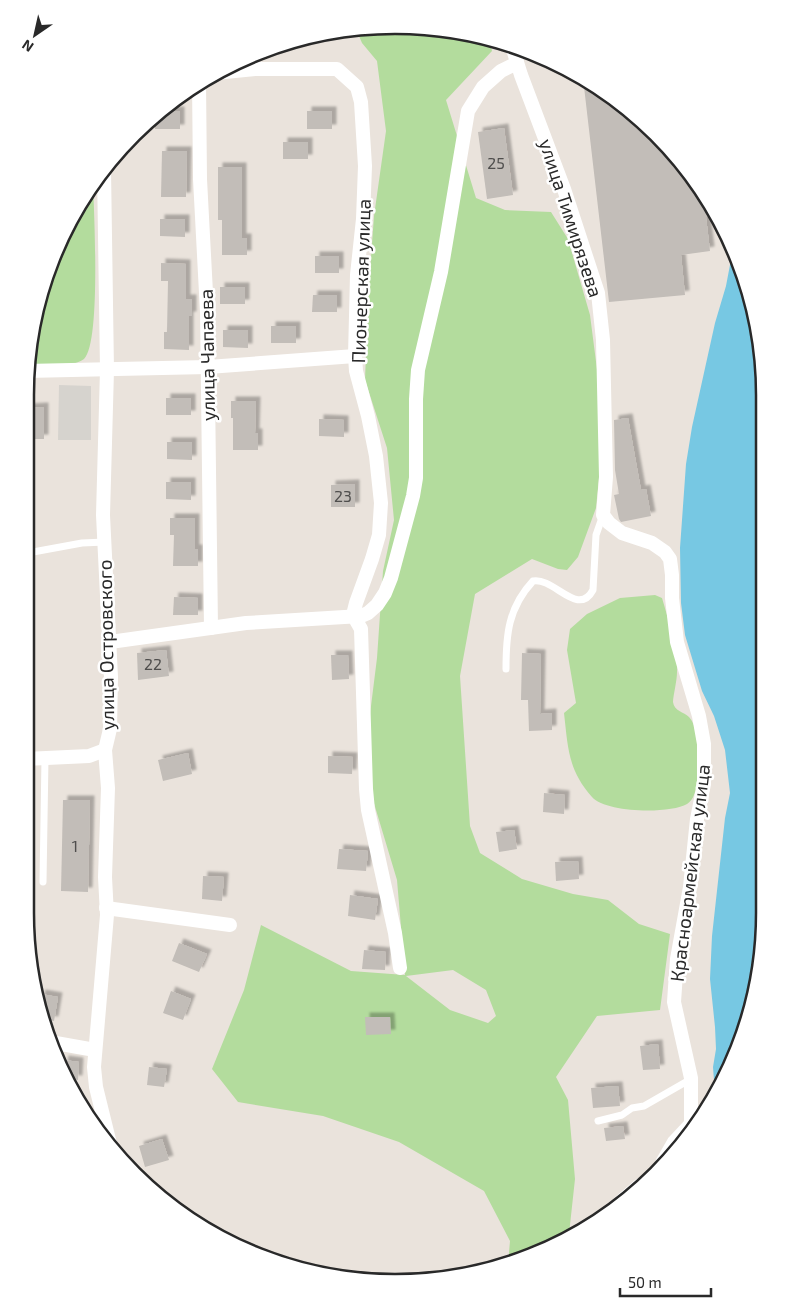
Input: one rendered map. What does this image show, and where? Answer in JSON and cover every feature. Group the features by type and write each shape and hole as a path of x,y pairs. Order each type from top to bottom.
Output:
{"street":[{"name":"улица Тимирязева","path":"514,54 564,189 598,293 603,340 606,477 603,514"},
{"path":"110,642 246,623 361,616 368,614 377,605 391,578 412,504 416,478 418,370 441,272 468,111 483,87 502,71 517,63"},
{"name":"Пионерская улица","path":"234,72 256,69 338,69 357,87 361,102 365,166 363,219 357,275 354,356 376,456 381,503 376,543 356,603 354,615"},
{"name":"улица Чапаева","path":"199,92 200,179 207,312 211,628"},
{"name":"улица Островского","path":"104,181 106,370 104,515 110,642 110,729 105,750 108,788 105,877 106,908 94,1067 96,1087 108,1133"},
{"path":"35,371 208,367 354,356"},
{"name":"Красноармейская улица","path":"603,514 609,523 622,533 652,543 665,552 670,559 672,598 678,642 699,716 704,744 704,784 697,819 690,887 677,959 674,1002 691,1078 691,1120"},
{"path":"354,615 362,630 368,810 395,933 400,968"},
{"path":"34,759 89,756 105,750"},
{"path":"106,908 230,925"},
{"path":"58,1043 95,1050"},
{"path":"673,1144 683,1131"}],"lane":[{"path":"506,669 508,629 512,615 523,594 533,581 540,580 549,583 576,600 583,600 589,597 593,590 596,535 603,514"},
{"path":"34,552 82,543 105,542"},
{"path":"43,882 45,758"},
{"path":"598,1121 622,1115 632,1108 644,1106 691,1078"}],"green space":[{"path":"395,34 442,37 491,47 492,51 446,100 476,198 505,210 551,212 568,239 590,315 599,385 599,478 596,508 578,557 567,570 558,569 532,559 475,594 460,676 470,826 480,853 522,879 573,894 608,900 639,924 670,934 660,1010 597,1016 556,1077 568,1100 575,1179 570,1229 533,1247 509,1256 510,1241 484,1191 399,1142 323,1116 238,1102 212,1069 244,990 261,925 351,971 405,975 397,880 373,800 369,722 377,658 383,571 394,520 387,448 365,380 374,216 386,131 377,61 362,43 359,36","holes":["453,970 486,990 496,1016 488,1023 450,1010 406,976"]},
{"path":"93,196 95,304 89,348 84,359 79,362 36,365 41,325 46,302 61,257 82,214"},
{"path":"655,595 662,598 674,645 677,672 673,702 677,709 689,717 696,733 699,755 698,778 694,796 687,804 667,809 624,809 599,802 592,797 578,777 570,758 564,713 576,703 567,650 570,629 587,614 620,598"}],"shaded area":[{"path":"59,385 91,386 91,440 58,440"}],"water":[{"path":"731,261 744,302 749,325 753,348 756,395 756,913 753,960 744,1006 729,1051 714,1082 713,1067 716,1049 710,979 712,936 725,818 730,793 725,750 714,716 702,691 685,635 681,603 680,548 686,464 692,427 715,323 726,286"}],"building":[{"path":"584,87 633,123 667,157 682,175 709,216 706,217 710,251 681,255 685,295 609,302"},
{"path":"171,111 180,111 180,129 155,129 155,125"},
{"path":"307,111 332,111 332,129 307,129"},
{"path":"504,128 513,195 487,199 478,132"},
{"path":"283,142 308,142 308,159 283,159"},
{"path":"162,151 187,151 186,197 161,197"},
{"path":"218,167 242,167 242,238 247,238 247,255 222,255 222,220 218,220"},
{"path":"160,219 185,219 185,237 160,236"},
{"path":"315,256 339,256 339,273 315,273"},
{"path":"161,263 186,264 186,299 192,299 192,316 189,316 189,350 164,349 164,332 167,332 168,281 161,281"},
{"path":"220,287 245,287 245,304 220,304"},
{"path":"313,295 337,295 337,312 312,312"},
{"path":"271,326 296,326 296,343 271,343"},
{"path":"223,330 248,330 248,348 223,347"},
{"path":"166,398 191,398 191,415 166,415"},
{"path":"231,401 256,401 255,433 258,433 258,450 233,450"},
{"path":"44,407 44,439 34,439 34,408"},
{"path":"628,418 641,490 646,489 651,516 621,522 614,495 619,494 615,470 614,420"},
{"path":"319,419 344,420 344,437 319,436"},
{"path":"167,442 192,442 192,460 167,459"},
{"path":"166,482 191,482 191,500 166,499"},
{"path":"355,484 355,507 331,507 331,485"},
{"path":"170,518 195,518 195,549 198,549 198,566 173,566 174,535 170,535"},
{"path":"174,597 198,598 198,615 173,615"},
{"path":"166,650 169,676 138,680 137,653"},
{"path":"522,653 541,654 540,714 552,713 552,730 529,731 528,700 521,700"},
{"path":"331,655 348,655 349,679 332,680"},
{"path":"188,753 192,774 163,781 158,760"},
{"path":"328,756 353,757 352,774 328,773"},
{"path":"544,793 565,795 564,814 543,812"},
{"path":"63,800 90,800 88,892 61,891"},
{"path":"514,830 517,849 499,852 496,832"},
{"path":"339,849 368,851 366,871 337,869"},
{"path":"578,861 579,879 556,881 555,862"},
{"path":"203,876 224,877 222,901 202,899"},
{"path":"350,895 378,899 375,920 348,916"},
{"path":"179,943 207,954 199,972 172,961"},
{"path":"364,950 386,952 385,970 362,969"},
{"path":"171,991 191,999 183,1020 163,1013"},
{"path":"43,994 58,997 54,1021 50,1020"},
{"path":"365,1017 390,1017 391,1034 366,1035"},
{"path":"658,1044 660,1069 643,1070 640,1046"},
{"path":"65,1060 79,1062 78,1080 74,1080"},
{"path":"149,1067 167,1069 164,1087 147,1085"},
{"path":"618,1086 620,1106 593,1108 591,1088"},
{"path":"623,1126 625,1139 606,1141 604,1128"},
{"path":"162,1139 169,1160 145,1167 139,1146"}]}
